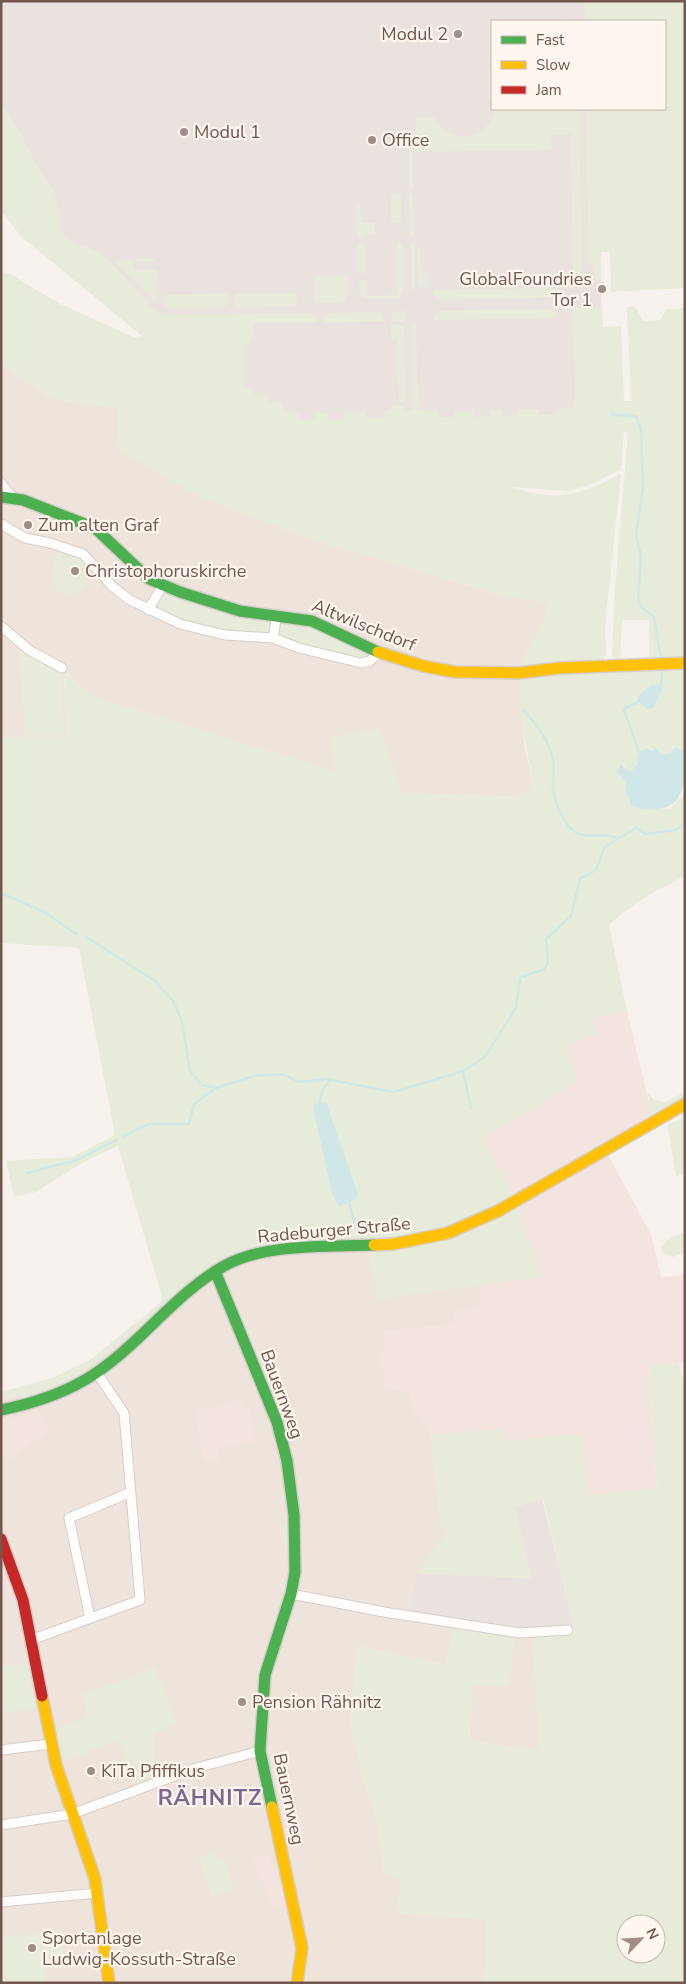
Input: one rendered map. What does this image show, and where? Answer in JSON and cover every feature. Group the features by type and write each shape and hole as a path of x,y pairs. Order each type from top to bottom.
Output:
{"street":[{"name":"Altwilschdorf","path":"1,484 7,497 60,512 95,528 111,541 136,568 163,585 240,611 312,621 378,653 423,666 455,672 524,672 560,668 685,663"},
{"path":"1,524 25,538 50,542 83,554 113,587 130,600 180,624 210,632 273,638 299,648 361,663 370,661 378,653"},
{"path":"148,610 163,585"},
{"path":"273,638 277,615"},
{"path":"1,626 29,650 62,668"},
{"name":"Radeburger Straße","path":"1,1410 47,1399 72,1388 97,1373 215,1271 253,1255 275,1250 394,1244 448,1233 498,1211 685,1104"},
{"name":"Bauernweg","path":"215,1271 277,1422 287,1461 294,1515 295,1572 291,1594 264,1675 260,1751 302,1948 296,1983"},
{"path":"31,1640 140,1600 129,1493 124,1413 97,1373"},
{"path":"90,1618 68,1518 129,1493"},
{"path":"1,1539 15,1572 31,1640 51,1744 98,1893 109,1983"},
{"path":"291,1594 384,1612 520,1633 568,1630"},
{"path":"1,1750 51,1744"},
{"path":"1,1825 72,1814 196,1768 260,1751"},
{"path":"1,1902 98,1893"}],"shaded area":[{"path":"1,1 591,1 593,20 491,20 491,110 598,110 601,281 604,282 605,292 601,293 605,431 346,436 226,405 21,236 1,210"},
{"path":"1,364 54,399 118,408 194,494 308,538 501,595 548,603 546,616 519,669 524,744 533,783 529,791 519,797 402,793 91,696 67,674 64,675 67,737 1,737"},
{"path":"627,1011 652,1114 655,1117 514,1197 482,1138 578,1081 566,1046 595,1034 591,1018"},
{"path":"607,1153 651,1234 661,1277 685,1275 685,1363 649,1366 657,1489 589,1495 579,1434 504,1441 501,1429 431,1435 431,1430 415,1411 410,1391 384,1389 385,1372 378,1360 387,1345 384,1332 455,1324 454,1310 482,1307 479,1284 541,1277 518,1212 512,1208"},
{"path":"372,1242 456,1287 479,1284 482,1307 456,1324 384,1332 387,1345 378,1360 385,1372 384,1389 410,1391 415,1411 430,1426 442,1529 542,1499 575,1631 538,1722 538,1751 469,1741 472,1686 514,1639 454,1629 446,1665 357,1646 351,1727 363,1778 377,1817 384,1873 402,1878 397,1913 486,1919 484,1983 1,1983 1,1398 24,1395 24,1398 84,1371 165,1303 166,1306 236,1256"},
{"path":"242,1400 245,1409 249,1409 254,1442 218,1448 219,1459 203,1461 196,1411"},
{"path":"40,1413 49,1431 8,1460 1,1453 1,1420"},
{"path":"542,1499 574,1626 520,1631 521,1626 516,1623 505,1629 465,1622 466,1617 457,1615 456,1619 410,1611 417,1574 531,1578 515,1507"},
{"path":"270,1856 271,1869 283,1868 286,1903 271,1907 263,1882 260,1881 254,1857"}],"green space":[{"path":"584,1 685,1 685,288 611,292 610,252 600,252 601,280 594,280 594,266 589,263 586,110 666,110 666,20 585,20"},
{"path":"488,70 491,70 491,99 488,99"},
{"path":"1,102 19,130 37,166 55,193 61,231 69,240 101,254 157,313 165,315 312,313 316,316 317,322 253,323 253,336 249,344 243,344 244,388 251,388 254,394 268,395 269,402 281,402 285,412 298,413 299,419 315,419 315,413 328,413 328,419 345,418 345,412 366,412 367,418 383,418 383,412 390,410 392,406 405,406 405,410 413,410 413,324 416,324 418,410 438,411 439,417 454,417 454,411 474,410 474,417 491,416 491,410 503,409 503,416 519,415 519,409 539,409 539,415 555,415 556,409 575,407 574,308 602,308 603,327 621,326 624,401 631,401 627,307 635,307 643,321 660,320 667,309 685,308 685,659 649,660 649,620 622,620 620,661 612,656 615,587 628,432 624,432 621,469 590,485 568,491 513,487 543,495 568,494 581,492 621,474 605,627 606,653 603,661 519,669 546,616 547,603 501,595 308,538 194,494 119,450 118,408 54,399 1,364 1,271 10,274 60,304 136,338 142,336 21,236 1,210"},
{"path":"495,110 579,110 582,284 573,284 571,134 551,135 552,150 416,152 416,118 434,117 440,126 458,136 468,136 477,133 485,128 491,120"},
{"path":"409,138 413,138 413,189 409,189"},
{"path":"413,193 414,236 410,236 409,194"},
{"path":"391,194 401,194 401,223 391,223"},
{"path":"360,203 361,223 375,223 375,234 365,234 365,237 357,237 356,204"},
{"path":"397,243 402,243 403,291 397,298 367,298 361,296 358,280 366,280 367,296 398,295"},
{"path":"411,243 415,243 415,289 411,290"},
{"path":"358,244 365,244 366,273 358,273"},
{"path":"418,245 420,245 421,272 427,272 427,287 419,287"},
{"path":"154,258 154,261 133,261 133,270 157,270 156,301 115,261"},
{"path":"315,276 347,276 344,302 315,303"},
{"path":"556,288 555,295 550,297 440,300 433,294 434,290"},
{"path":"297,293 297,302 293,306 239,308 234,304 235,294"},
{"path":"227,294 227,304 223,308 169,309 165,306 164,295"},
{"path":"550,309 555,311 556,318 434,320 434,316 439,311"},
{"path":"397,311 406,311 406,318 403,321 391,321 392,314"},
{"path":"379,312 383,314 384,321 324,322 324,317 329,313"},
{"path":"391,324 404,326 405,402 399,402 397,339 391,338"},
{"path":"57,553 75,555 90,566 85,585 74,594 59,593 55,584 52,584 53,568"},
{"path":"166,590 274,619 272,635 228,633 181,621 153,609"},
{"path":"279,619 307,623 370,653 367,659 358,659 277,636"},
{"path":"22,651 61,673 64,735 25,735 19,653"},
{"path":"685,667 685,751 675,747 670,754 663,754 661,751 648,748 633,771 628,772 624,764 620,776 626,782 625,791 633,807 670,809 685,793 685,876 626,910 609,925 627,1011 591,1018 595,1034 566,1046 578,1081 482,1138 514,1197 450,1228 405,1238 263,1248 167,1307 165,1304 97,1362 68,1381 36,1395 1,1398 1,1392 52,1378 90,1360 160,1303 162,1297 118,1146 85,1161 36,1192 14,1197 6,1161 72,1157 115,1135 79,948 1,943 1,737 67,737 64,675 67,674 91,696 336,772 330,737 380,728 402,793 519,797 529,791 533,783 520,715 520,676 561,671"},
{"path":"647,1091 654,1100 665,1102 685,1092 685,1100 655,1117 652,1114"},
{"path":"685,1116 685,1174 676,1176 667,1126"},
{"path":"512,1208 518,1212 541,1277 379,1299 369,1261 372,1250 398,1247"},
{"path":"685,1232 685,1252 673,1257 665,1255 660,1247 670,1238"},
{"path":"679,1364 682,1377 685,1377 685,1983 484,1983 486,1919 397,1913 402,1878 384,1874 377,1817 363,1778 351,1727 357,1646 446,1665 453,1629 514,1639 510,1686 472,1686 469,1741 538,1751 538,1722 532,1636 575,1631 543,1499 515,1507 531,1578 417,1574 447,1532 442,1529 431,1435 502,1429 504,1441 580,1434 589,1495 657,1489 649,1365"},
{"path":"290,1523 291,1544 284,1545 283,1524"},
{"path":"27,1664 35,1709 1,1713 1,1666"},
{"path":"155,1668 177,1724 154,1733 153,1751 156,1775 134,1783 119,1741 63,1761 56,1729 87,1717 83,1694"},
{"path":"214,1853 217,1857 225,1860 234,1889 211,1896 199,1858"},
{"name":"Sportanlage Ludwig-Kossuth-Straße","path":"61,1932 64,1960 44,1962 46,1983 1,1983 1,1937"}],"water":[{"path":"652,685 661,685 662,689 654,708 647,709 637,701 640,694"},
{"path":"675,747 685,751 684,781 679,797 667,807 657,809 630,806 630,801 625,791 626,782 617,772 621,764 630,772 637,765 637,755 646,748 652,750 656,748 663,754 670,754"},
{"path":"320,1102 327,1104 358,1195 355,1200 339,1207 333,1197 313,1105"}],"waterway":[{"path":"612,415 636,416 641,430 643,487 636,536 641,556 638,600 642,608 654,617 661,659"},
{"path":"661,685 662,669"},
{"path":"638,702 624,710 639,752"},
{"path":"523,710 541,732 551,751 554,763 553,790 558,807 566,823 579,834 590,836 607,835 618,838"},
{"path":"86,937 154,980 173,1001 182,1021 190,1071 202,1085 216,1088 254,1076 282,1074 300,1082 326,1079 394,1092 463,1071 485,1057 516,1008 520,978 544,969 548,963 546,939 571,916 580,879 596,870 605,847 637,827 645,834 676,830 685,823"},
{"path":"1,893 46,913 76,934"},
{"path":"463,1071 471,1108"},
{"path":"320,1102 322,1091 330,1080"},
{"path":"124,1136 149,1124 189,1124 194,1104 216,1088"},
{"path":"27,1173 77,1160 116,1140"},
{"path":"349,1202 356,1229"}],"traffic: fast":[{"path":"1,497 23,500 95,528 149,579 180,592 240,611 312,621 378,652"},
{"path":"1,1410 43,1399 63,1391 102,1369 120,1355 187,1292 224,1266 258,1253 277,1250 317,1246 374,1245"},
{"path":"215,1271 277,1422 287,1461 294,1515 295,1572 291,1594 265,1675 260,1751 272,1807"}],"traffic: slow":[{"path":"378,652 423,666 455,672 518,673 560,668 685,663"},
{"path":"374,1245 394,1244 448,1233 498,1211 685,1104"},
{"path":"42,1696 56,1765 95,1879 109,1983"},
{"path":"272,1807 302,1948 297,1983"}],"traffic: jam":[{"path":"1,1539 23,1600 42,1696"}],"place":[{"name":"Modul 2","path":"458,34"},
{"name":"Modul 1","path":"184,132"},
{"name":"Office","path":"372,140"},
{"name":"GlobalFoundries Tor 1","path":"602,289"},
{"name":"Zum alten Graf","path":"28,525"},
{"name":"Christophoruskirche","path":"75,571"},
{"name":"Pension Rähnitz","path":"242,1702"},
{"name":"KiTa Pfiffikus","path":"91,1771"},
{"name":"Sportanlage Ludwig-Kossuth-Straße","path":"32,1948"}],"district":[{"name":"RÄHNITZ","path":"210,1797"}]}
